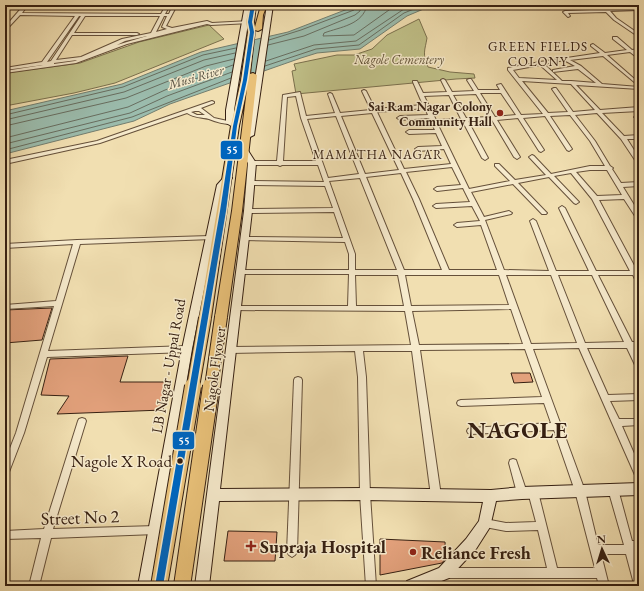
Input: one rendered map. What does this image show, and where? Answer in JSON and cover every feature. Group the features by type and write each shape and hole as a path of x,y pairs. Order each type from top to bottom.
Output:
{"highway":[{"path":"249,79 246,44 252,32 247,22 253,5"},
{"path":"249,79 261,30 260,14 264,5"},
{"name":"Nagole Flyover","path":"159,586 228,178 232,124 249,79"},
{"name":"Nagole Flyover","path":"182,586 237,211 249,79"}],"street":[{"path":"5,22 20,5"},
{"path":"5,30 26,5"},
{"path":"152,33 168,5"},
{"path":"170,29 164,27 175,5"},
{"path":"5,69 82,58 116,43 142,35 170,29 207,22 211,24 247,22 248,5"},
{"path":"202,586 248,211 252,164 244,147 250,135 256,96 261,30 270,5"},
{"path":"604,5 619,21 639,36"},
{"path":"568,16 565,12 639,9"},
{"path":"20,12 171,14"},
{"path":"20,12 78,15 87,14"},
{"path":"52,63 71,34 87,14"},
{"path":"43,64 78,15"},
{"path":"5,72 76,62 125,43 207,22"},
{"path":"71,34 142,35"},
{"path":"615,38 639,58"},
{"path":"116,43 125,43"},
{"path":"195,109 201,110 212,119 232,124 230,110 246,44"},
{"path":"593,45 639,86"},
{"path":"568,149 546,115 510,69 564,59 639,50"},
{"path":"50,54 57,54"},
{"path":"564,59 579,67 600,84"},
{"path":"540,63 560,81"},
{"path":"555,71 579,67"},
{"path":"443,80 485,158"},
{"path":"469,80 517,157"},
{"path":"519,80 639,86"},
{"path":"414,82 482,221 502,273 512,306 580,491 604,586"},
{"path":"571,82 623,138 639,162"},
{"path":"499,86 541,150"},
{"path":"554,89 610,168 639,218"},
{"path":"364,91 402,171 447,273"},
{"path":"421,95 503,91"},
{"path":"280,164 285,96 298,93 304,118 352,254 352,308"},
{"path":"330,94 401,272 416,349 436,496"},
{"path":"5,162 98,142 212,102"},
{"path":"304,118 426,106"},
{"path":"400,118 464,120 639,109"},
{"path":"187,111 191,115 197,117 208,117"},
{"path":"409,132 438,131"},
{"path":"623,138 639,138"},
{"path":"418,149 446,147"},
{"path":"532,157 576,202"},
{"path":"252,164 320,163"},
{"path":"250,183 326,182 363,175 454,165"},
{"path":"497,165 544,213"},
{"path":"437,188 466,189 514,183 590,168 610,168"},
{"path":"572,171 594,198 637,273 639,281"},
{"name":"LB Nagar - Uppal Road","path":"145,586 187,349 221,185 228,178"},
{"path":"620,184 639,184"},
{"path":"594,198 627,197"},
{"path":"436,206 474,204"},
{"path":"562,208 639,365"},
{"path":"248,211 336,210"},
{"path":"457,225 482,221 509,213"},
{"path":"533,222 582,346 639,475"},
{"path":"5,246 210,238"},
{"path":"245,238 347,240"},
{"path":"5,472 20,433 77,242"},
{"path":"240,272 554,274 637,273"},
{"path":"5,307 59,303"},
{"path":"236,308 409,309 512,306"},
{"path":"230,350 416,349 639,345"},
{"path":"44,354 187,349"},
{"path":"359,349 362,377 365,494 371,586"},
{"path":"292,552 298,380"},
{"path":"179,395 225,394"},
{"path":"605,398 639,397"},
{"path":"461,403 547,400"},
{"path":"34,586 47,534 82,421"},
{"path":"616,423 639,422"},
{"path":"471,431 557,426"},
{"path":"513,463 541,526 554,572"},
{"path":"613,489 633,547 639,584"},
{"path":"214,494 491,496 527,492 639,489"},
{"path":"444,573 470,544 485,524 491,496"},
{"path":"485,524 506,527 541,526"},
{"name":"Street No 2","path":"5,535 156,530"},
{"path":"594,549 633,547"},
{"path":"412,586 444,573 600,573"}],"green space":[{"name":"Nagole Cementery","path":"419,19 427,38 425,55 428,67 450,72 474,74 475,78 296,94 292,71 296,70 294,64 337,55 354,55 372,49 387,35"},
{"path":"209,25 224,39 115,83 74,93 5,106 5,73 80,63 139,42"}],"water":[{"name":"Musi River","path":"358,5 433,5 407,16 360,49 317,53 170,104 134,121 5,154 5,111 122,84 201,52 288,32"}],"building":[{"path":"52,308 42,340 5,343 5,310"},
{"path":"128,356 120,382 169,382 163,410 57,414 69,396 41,395 50,359"},
{"path":"511,373 530,373 533,382 514,383"},
{"name":"Supraja Hospital","path":"228,531 277,532 275,561 224,561"},
{"name":"Reliance Fresh","path":"380,539 445,542 446,558 442,563 380,575"}],"transit line":[{"name":"55","path":"159,586 223,211 235,126 245,80 252,32 250,22 253,5"}],"place":[{"name":"Sai Ram Nagar Colony Community Hall","path":"500,113"},
{"name":"Nagole X Road","path":"180,461"},
{"name":"Supraja Hospital","path":"251,546"},
{"name":"Reliance Fresh","path":"413,552"}],"district":[{"name":"GREEN FIELDS COLONY","path":"538,54"},
{"name":"MAMATHA NAGAR","path":"378,154"},
{"name":"NAGOLE","path":"518,430"}]}
